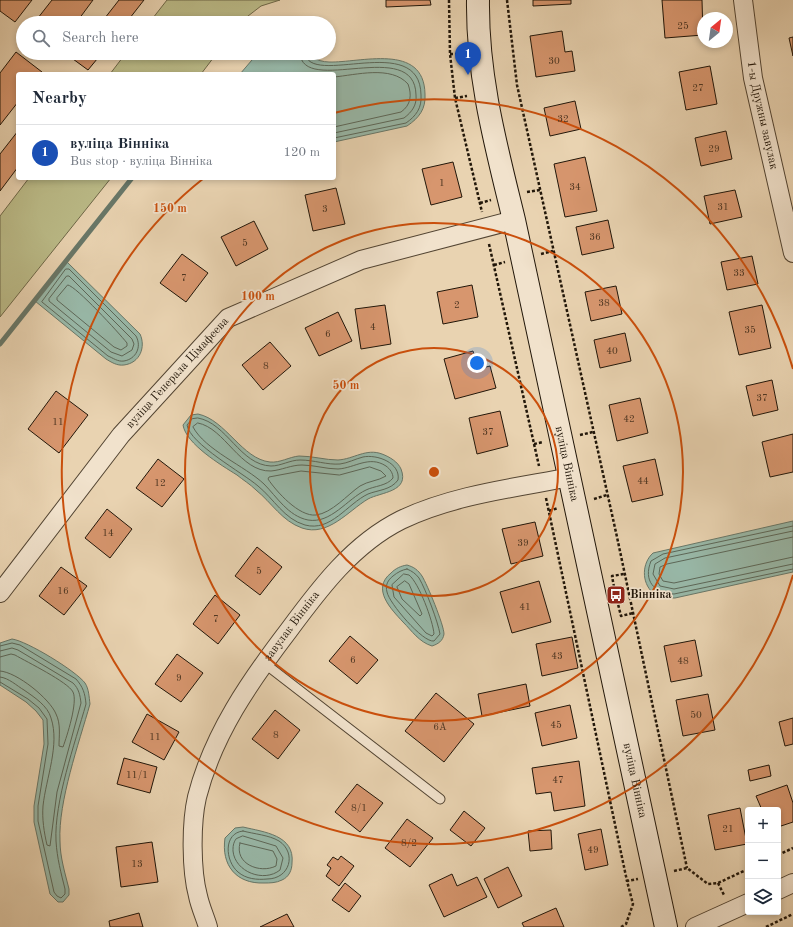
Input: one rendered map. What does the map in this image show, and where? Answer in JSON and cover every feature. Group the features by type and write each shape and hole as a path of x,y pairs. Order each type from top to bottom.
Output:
{"street":[{"name":"вуліца Вінніка","path":"478,0 478,22 482,73 493,138 514,220 571,477 666,927"},
{"name":"1-ы Дружны завулак","path":"743,0 753,78 793,253"},
{"name":"вуліца Генерала Цімафеева","path":"0,593 121,435 228,318 360,260 514,220"},
{"name":"завулак Вінніка","path":"208,927 197,895 192,844 197,798 212,752 232,711 264,663 317,592 343,564 371,539 401,520 436,506 473,496 571,477"},
{"path":"781,889 793,883"},
{"path":"695,927 745,904"}],"lane":[{"path":"264,663 440,799"}],"path":[{"path":"449,0 450,54 455,98 543,482 627,881"},
{"path":"507,0 517,85 633,613 687,868"},
{"path":"614,589 612,576 624,574"},
{"path":"616,596 622,616 633,613"},
{"path":"781,854 793,848"},
{"path":"766,927 793,914"}],"green space":[{"path":"167,0 280,0 261,6 248,16 154,16"},
{"path":"121,60 212,60 203,72 112,72"},
{"path":"27,180 109,180 0,317 0,216"}],"water":[{"path":"388,59 402,61 414,67 422,78 425,99 421,113 407,126 336,142 336,72 242,72 252,60 318,60 327,62 342,62"},
{"path":"67,262 140,334 142,339 142,349 138,358 130,364 114,364 106,359 35,301"},
{"path":"198,414 217,424 242,447 260,459 274,462 299,456 338,460 365,453 376,452 388,457 398,464 403,477 398,487 368,499 329,526 311,530 302,528 289,521 251,486 197,447 190,439 183,425 191,415"},
{"path":"793,521 793,572 675,598 655,595 646,584 644,573 645,567 649,557 653,553"},
{"path":"407,565 416,569 422,576 441,622 444,634 443,639 432,646 419,639 398,617 385,599 383,586 385,579 395,570"},
{"path":"12,639 28,645 72,671 85,683 89,693 90,704 70,772 62,809 60,847 69,889 69,895 63,902 58,902 50,894 34,822 34,806 44,744 43,720 26,702 0,685 0,643"},
{"path":"243,827 269,833 276,836 289,846 292,854 292,866 287,877 275,882 254,882 238,876 232,871 225,857 225,838 235,828"}],"building":[{"path":"0,0 32,0 20,16 16,16 15,22 0,11"},
{"path":"52,0 93,0 81,16 39,16"},
{"path":"119,0 144,0 131,16 106,16"},
{"path":"386,0 430,0 431,5 386,7"},
{"path":"533,0 571,0 571,4 533,6"},
{"path":"662,0 702,0 702,12 697,12 697,35 665,38"},
{"path":"562,31 565,52 572,51 575,71 536,77 530,36"},
{"path":"793,37 793,56 789,38"},
{"path":"16,52 16,60 26,60 42,72 16,72 16,105 0,125 0,73"},
{"path":"74,60 96,60 88,70"},
{"path":"710,66 717,104 686,110 679,72"},
{"path":"575,101 581,129 550,136 544,108"},
{"path":"726,131 732,159 701,166 695,138"},
{"path":"16,134 16,170 0,191 0,154"},
{"path":"585,157 597,211 565,217 554,164"},
{"path":"453,162 462,197 431,205 422,169"},
{"path":"336,188 345,224 313,231 305,195"},
{"path":"735,190 742,217 710,224 704,196"},
{"path":"608,220 614,248 582,255 576,227"},
{"path":"254,221 268,249 236,266 221,237"},
{"path":"182,254 208,273 186,302 160,283"},
{"path":"752,256 758,284 727,290 721,262"},
{"path":"472,285 478,317 443,324 437,292"},
{"path":"616,286 622,314 591,321 585,292"},
{"path":"385,305 391,344 361,349 355,309"},
{"path":"762,305 771,348 739,355 729,312"},
{"path":"338,312 352,341 319,356 305,328"},
{"path":"625,333 631,361 600,368 594,340"},
{"path":"270,342 291,366 263,390 242,365"},
{"path":"473,351 478,369 490,366 496,388 455,399 444,359"},
{"path":"772,380 778,410 753,416 746,386"},
{"path":"56,391 88,415 59,453 28,429"},
{"path":"640,398 648,433 617,441 609,405"},
{"path":"500,411 508,446 477,454 469,418"},
{"path":"793,434 793,472 770,477 762,442"},
{"path":"158,459 184,479 162,507 136,488"},
{"path":"655,459 663,495 632,502 623,466"},
{"path":"107,509 132,529 110,558 85,538"},
{"path":"535,522 543,556 511,564 502,529"},
{"path":"257,547 282,567 260,595 235,576"},
{"path":"61,567 87,586 64,615 39,596"},
{"path":"539,581 551,622 512,633 500,592"},
{"path":"215,595 240,615 218,644 193,624"},
{"path":"350,636 378,660 357,684 329,661"},
{"path":"572,637 578,668 542,676 536,644"},
{"path":"695,640 702,676 671,682 664,646"},
{"path":"177,654 203,673 181,702 155,684"},
{"path":"526,684 530,706 482,716 478,694"},
{"path":"436,693 474,724 444,762 405,731"},
{"path":"708,694 715,730 683,736 676,700"},
{"path":"570,705 577,738 542,746 535,713"},
{"path":"275,710 300,730 278,759 252,739"},
{"path":"147,714 179,732 164,760 132,742"},
{"path":"793,718 793,744 785,746 779,722"},
{"path":"124,758 157,767 150,793 117,784"},
{"path":"579,761 585,806 554,811 551,792 536,794 532,768"},
{"path":"769,765 771,776 750,781 748,770"},
{"path":"357,784 383,803 360,832 335,812"},
{"path":"787,785 793,803 793,822 781,826 781,807 761,807 756,796"},
{"path":"740,808 745,834 745,844 715,850 708,815"},
{"path":"464,811 485,828 471,846 450,830"},
{"path":"407,819 433,838 410,867 385,848"},
{"path":"601,829 608,865 585,870 578,834"},
{"path":"551,830 552,849 530,851 528,831"},
{"path":"152,842 158,882 121,887 116,847"},
{"path":"341,856 354,866 339,886 326,876 331,868 327,865 333,857 338,860"},
{"path":"508,867 522,896 498,908 484,879"},
{"path":"452,874 457,886 477,877 487,897 444,917 429,885"},
{"path":"345,883 361,896 349,912 332,900"},
{"path":"556,908 564,927 524,927 522,923"},
{"path":"139,913 143,927 110,927 109,921"},
{"path":"287,914 294,927 260,927"}],"waterway":[{"path":"0,344 130,180"}],"place":[{"name":"вуліца Вінніка","path":"468,75"},
{"name":"Вінніка","path":"616,595"}]}
